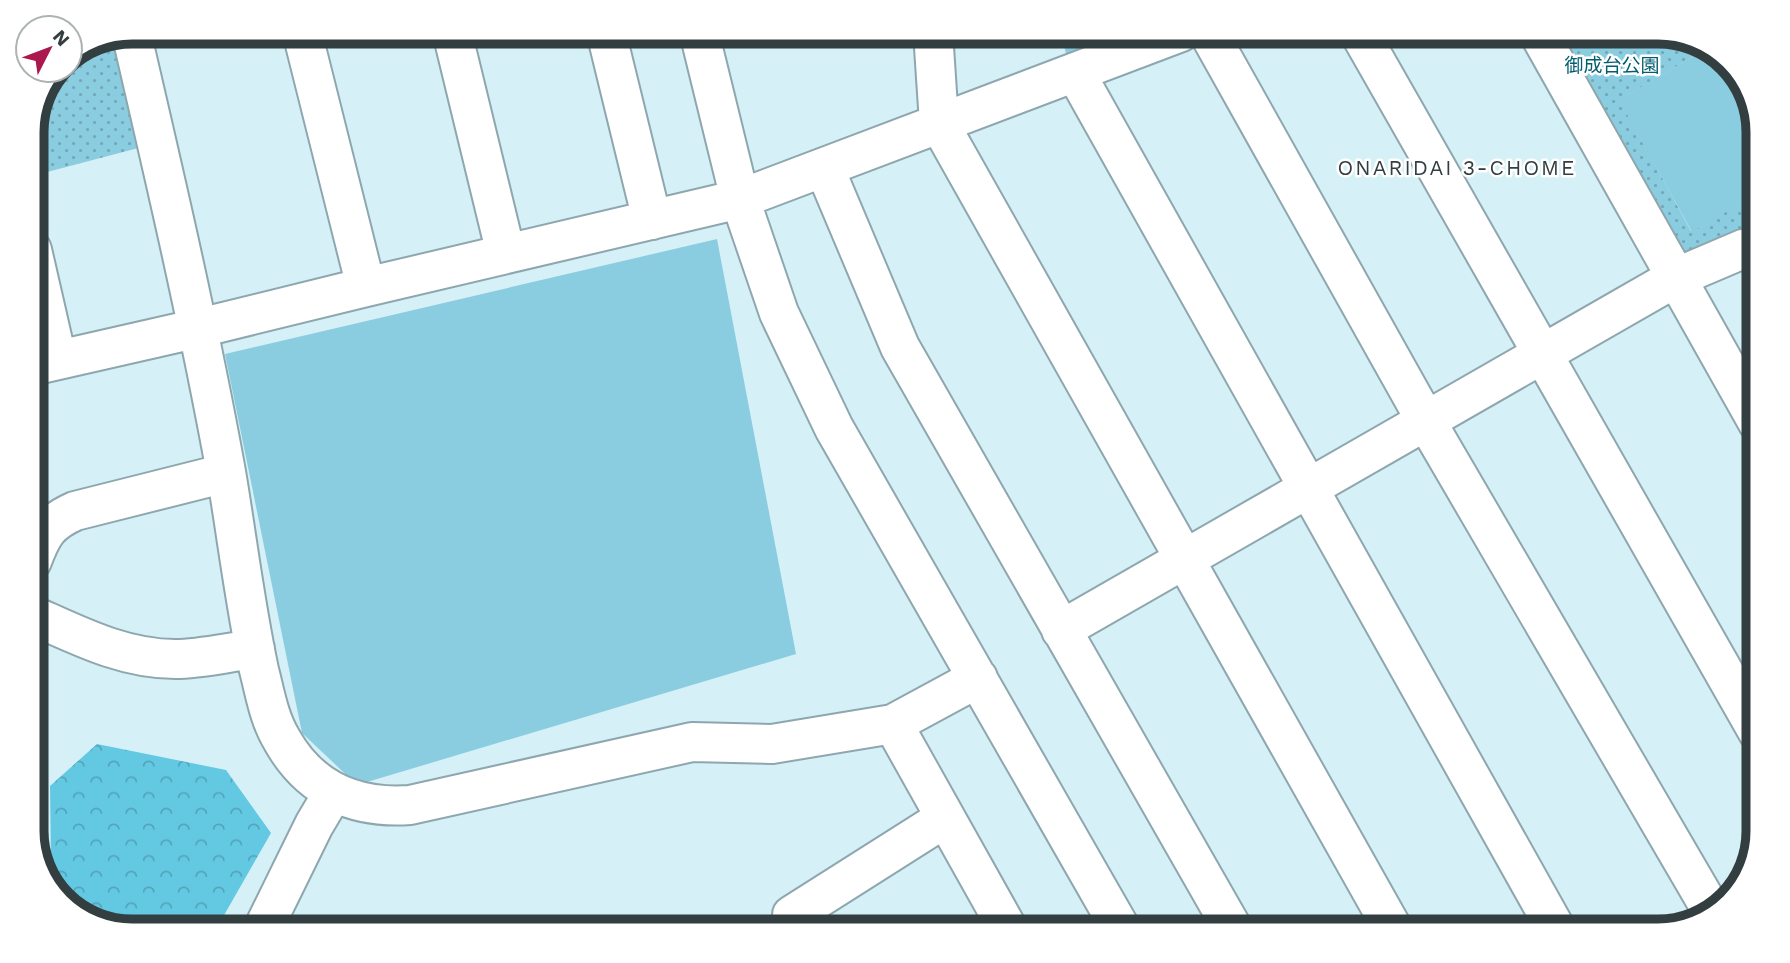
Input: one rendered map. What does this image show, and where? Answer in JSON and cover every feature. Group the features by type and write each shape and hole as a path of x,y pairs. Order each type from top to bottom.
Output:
{"street":[{"path":"134,44 200,328 255,649 268,706 281,739 298,764 333,793 360,803 386,807 410,805 692,742 772,744 893,724 978,678"},
{"path":"305,44 366,287"},
{"path":"455,44 506,254"},
{"path":"609,44 652,220"},
{"path":"702,44 740,199 779,313 834,428 903,553 978,678 1115,919"},
{"path":"934,44 939,123 1387,919"},
{"path":"45,362 200,328 740,199 1149,44"},
{"path":"1215,44 1426,421 1708,904"},
{"path":"1366,44 1746,711"},
{"path":"1545,44 1746,403"},
{"path":"1074,72 1550,919"},
{"path":"824,167 900,347 1227,919"},
{"path":"1061,630 1675,278 1746,248"},
{"path":"44,534 57,519 75,511 226,473"},
{"path":"44,620 102,646 140,656 175,659 255,649"},
{"path":"893,724 1002,919"},
{"path":"268,919 314,825 333,793"},
{"path":"792,919 792,915 945,818"}],"green space":[{"path":"1064,44 1103,44 1067,58"},
{"name":"御成台公園","path":"1561,44 1676,45 1698,54 1620,100 1691,231 1746,200 1746,243 1695,256 1677,249"},
{"path":"122,45 146,146 44,173 44,126 50,98 58,84 84,84 84,58 98,50"},
{"path":"1698,54 1716,65 1737,93 1745,114 1746,200 1692,232 1619,100"},
{"path":"717,239 796,654 357,785 302,733 225,354"},
{"path":"97,744 226,770 271,833 222,919 120,919 93,910 74,898 53,870 50,786"}],"district":[{"name":"ONARIDAI 3-CHOME","path":"1457,167"}]}
